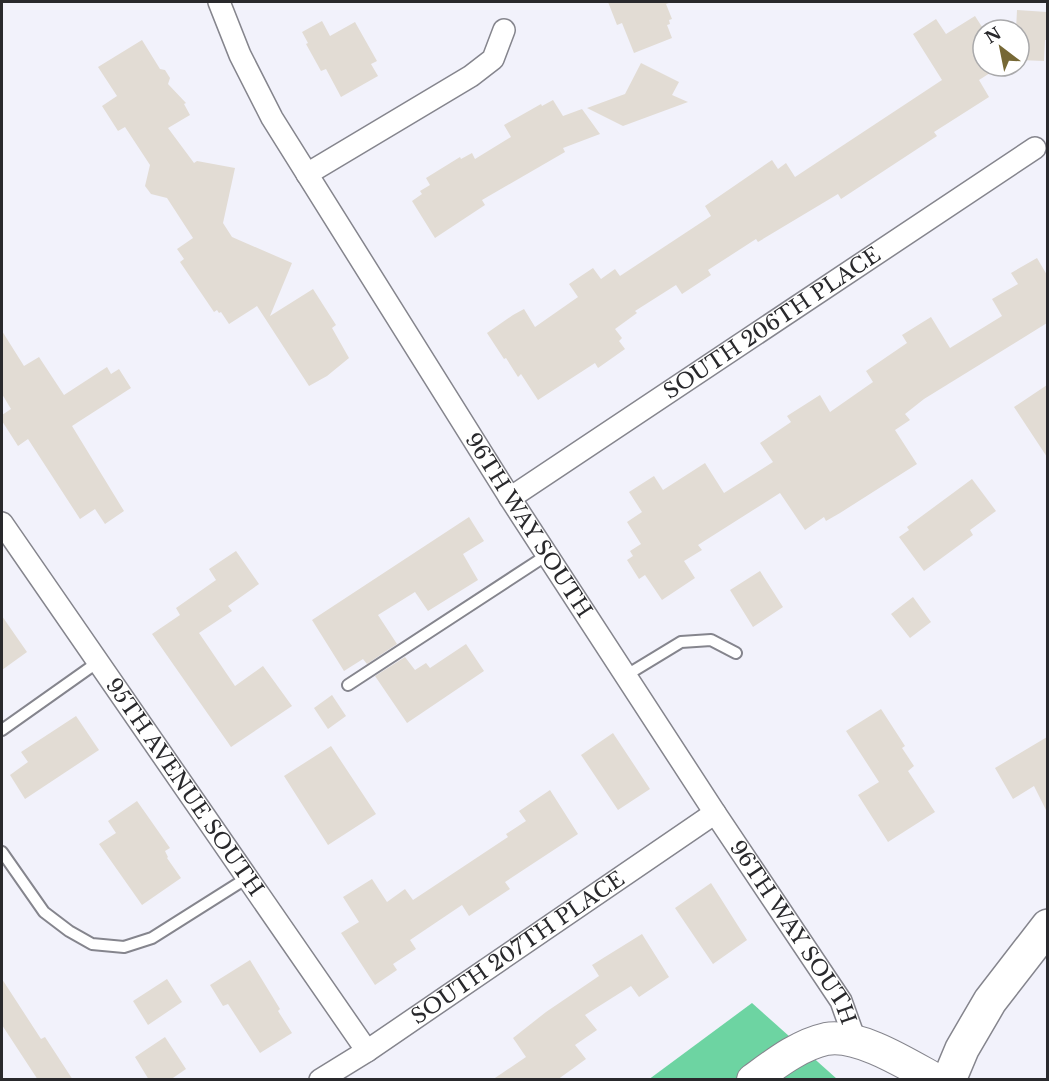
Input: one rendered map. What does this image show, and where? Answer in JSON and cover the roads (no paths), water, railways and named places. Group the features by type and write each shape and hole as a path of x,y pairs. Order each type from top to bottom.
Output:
{"main road":[{"path":"949,1080 962,1048 990,1001 1047,926"}],"street":[{"name":"96TH WAY SOUTH","path":"219,2 240,55 267,107 307,174 510,498 715,813 841,1001 855,1040"},
{"path":"307,174 471,76 493,59 504,30"},
{"name":"SOUTH 206TH PLACE","path":"510,498 1035,148"},
{"name":"95TH AVENUE SOUTH","path":"2,523 367,1051"},
{"name":"SOUTH 207TH PLACE","path":"320,1080 367,1051 715,813"},
{"path":"753,1080 793,1053 824,1040 839,1038 855,1040 936,1080"}],"lane":[{"path":"348,685 547,555"},
{"path":"626,676 681,642 711,640 736,653"},
{"path":"2,730 98,662"},
{"path":"2,852 44,912 69,931 92,944 124,946 152,938 247,878"}]}
